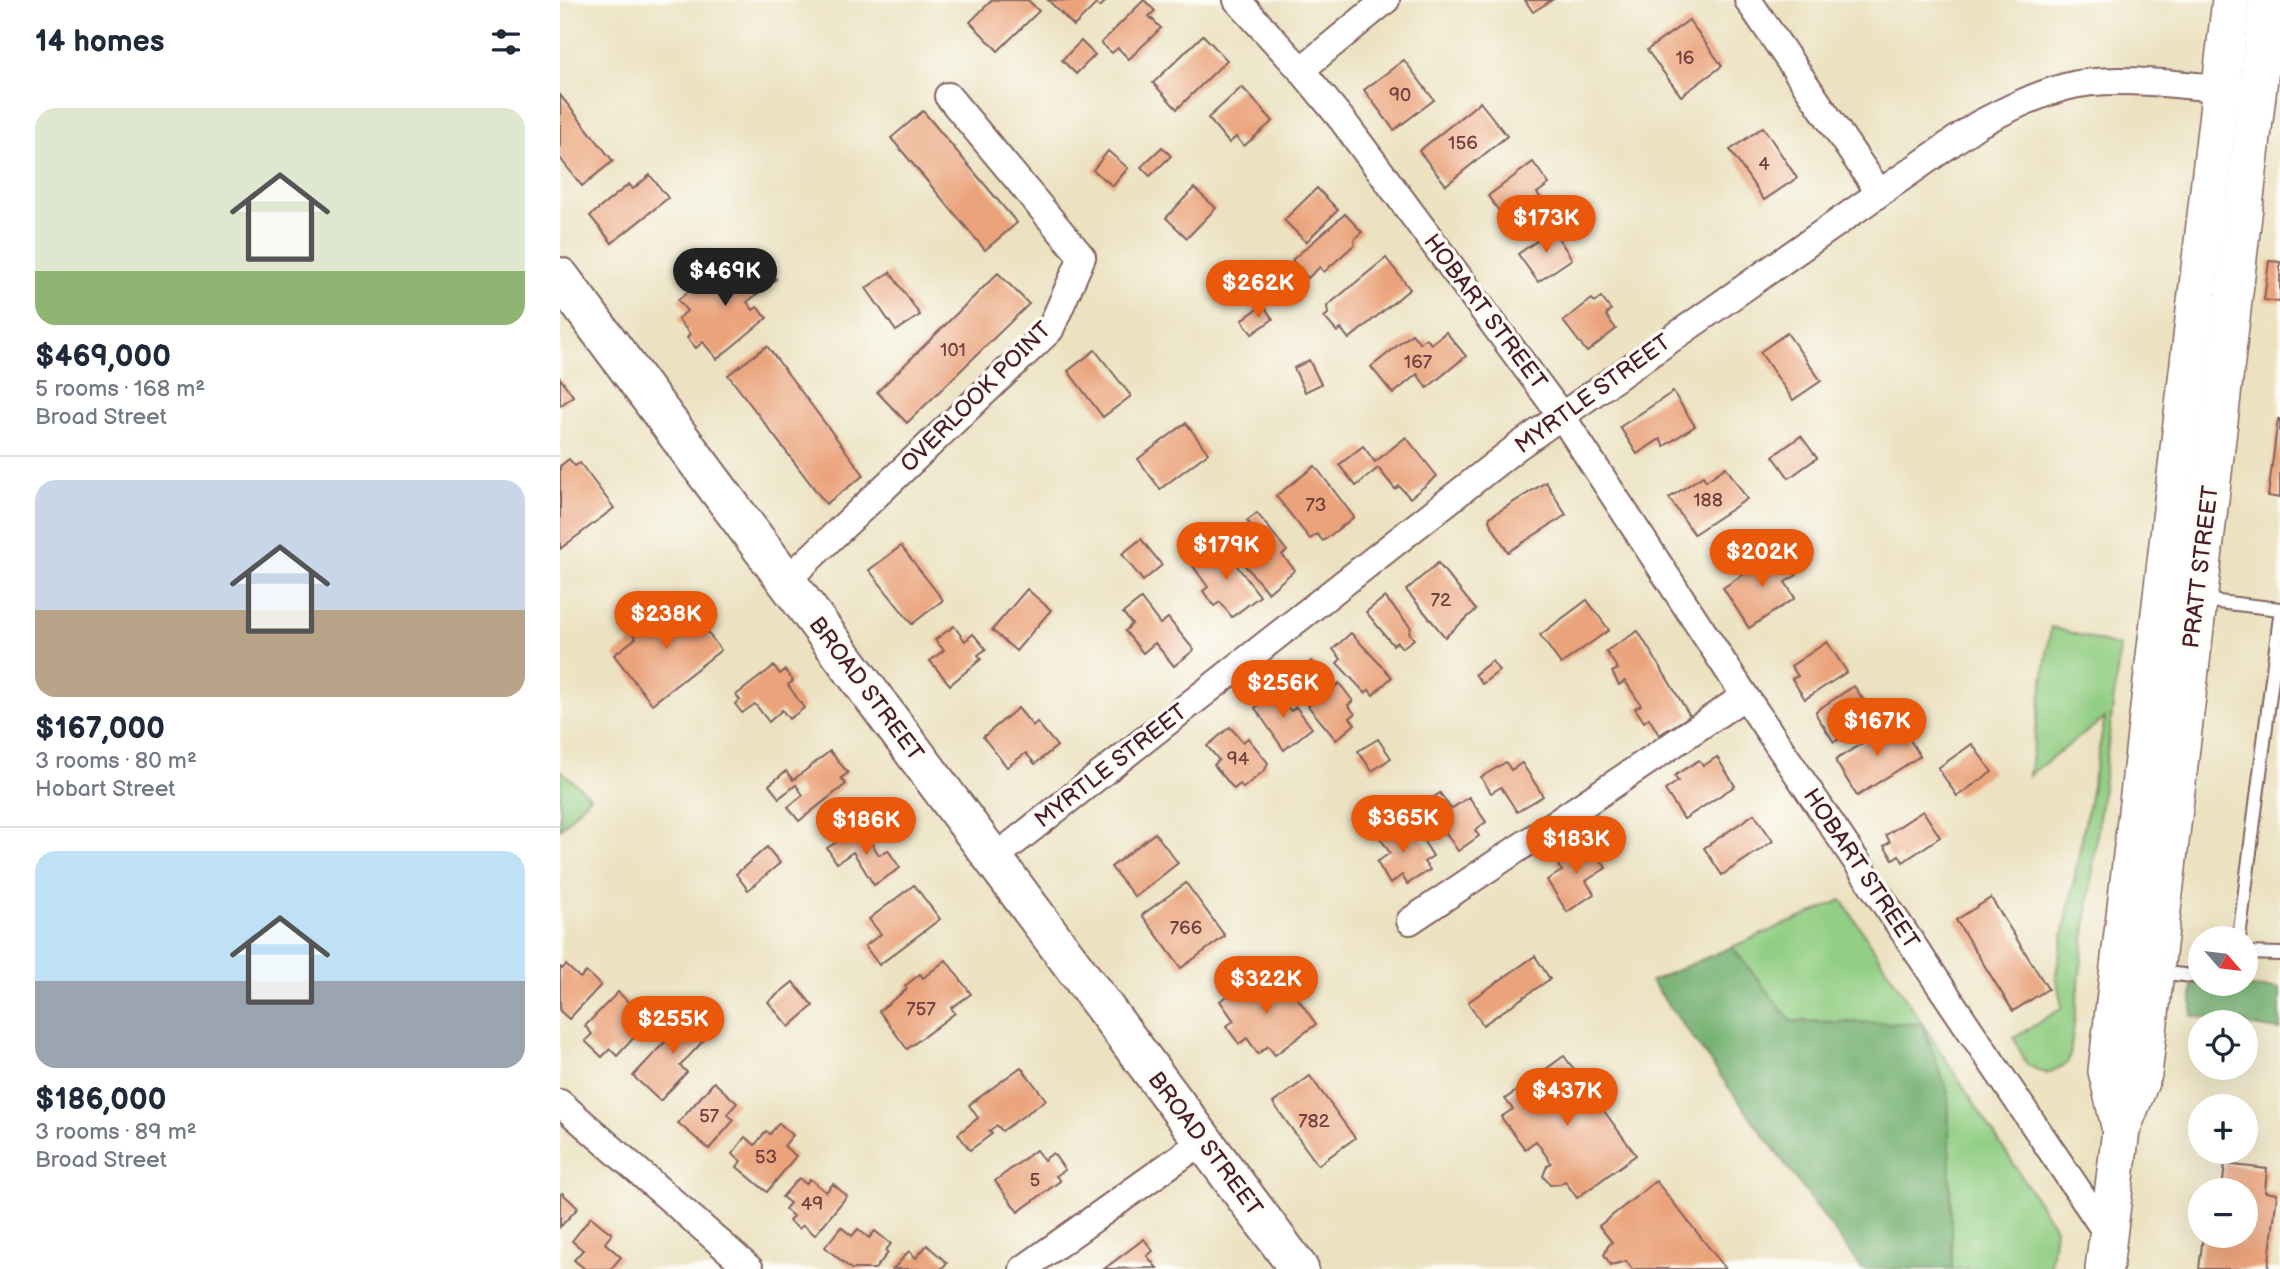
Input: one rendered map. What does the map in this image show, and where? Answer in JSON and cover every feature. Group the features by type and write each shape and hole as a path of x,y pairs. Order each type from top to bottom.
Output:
{"main road":[{"name":"BROAD STREET","path":"560,277 1299,1269"}],"street":[{"name":"HOBART STREET","path":"1237,0 1301,70 1351,132 1561,415 2106,1252"},
{"path":"1301,70 1386,0"},
{"path":"1748,0 1879,192"},
{"name":"PRATT STREET","path":"2106,1252 2121,1130 2143,1074 2137,970 2231,0"},
{"name":"PRATT STREET","path":"2137,970 2197,599 2268,0"},
{"name":"MYRTLE STREET","path":"993,859 1561,415 1977,125 2023,101 2068,86 2116,82 2163,83 2259,92"},
{"name":"OVERLOOK POINT","path":"786,580 1050,330 1082,257 948,96"},
{"path":"1410,921 1745,696"},
{"path":"560,1103 750,1269"},
{"path":"1023,1269 1203,1140"}],"lane":[{"path":"2197,599 2280,609"},
{"path":"2241,926 2280,616"},
{"path":"2258,953 2280,954"},
{"path":"2137,970 2188,976"}],"green space":[{"path":"2051,627 2120,647 2070,1056 2067,1064 2046,1074 2027,1065 2014,1038 2062,1008 2056,974 2105,718 2029,775"},
{"path":"560,770 590,796 560,829"},
{"path":"1842,900 2055,1228 2050,1269 1952,1269 1948,1093 1922,1024 1791,1021 1732,947"},
{"path":"1732,947 1791,1021 1922,1024 1948,1093 1952,1269 1862,1269 1651,981"},
{"path":"2258,988 2280,989 2280,1030 2258,1027 2258,1010 2192,1010 2192,996 2258,996"}],"building":[{"path":"992,0 1028,0 1039,11 998,51 970,22"},
{"path":"1048,0 1107,0 1100,7 1096,4 1074,26"},
{"path":"1144,0 1155,11 1149,16 1161,28 1129,59 1118,48 1112,53 1101,43"},
{"path":"1525,0 1552,0 1533,12"},
{"path":"1689,20 1722,66 1681,96 1647,50"},
{"path":"1203,35 1227,60 1177,109 1153,83"},
{"path":"1081,41 1095,55 1076,74 1062,60"},
{"path":"1404,60 1434,100 1394,130 1364,90"},
{"path":"1242,87 1273,121 1244,146 1236,137 1229,143 1208,118"},
{"path":"560,95 613,161 582,186 560,158"},
{"path":"1480,102 1507,136 1446,185 1419,151"},
{"path":"923,111 1017,223 985,250 891,138"},
{"path":"1763,127 1797,178 1764,200 1730,150"},
{"path":"1162,147 1171,156 1150,176 1141,167"},
{"path":"1108,151 1128,168 1113,186 1093,170"},
{"path":"1533,162 1549,184 1537,193 1544,202 1510,226 1488,196"},
{"path":"650,175 668,198 612,243 590,216 629,184 633,189"},
{"path":"1194,188 1216,208 1187,238 1166,218"},
{"path":"1317,188 1338,210 1306,242 1284,220"},
{"path":"1345,214 1362,232 1355,238 1354,245 1324,272 1320,267 1308,278 1292,260"},
{"path":"1558,226 1565,235 1559,239 1572,259 1538,282 1518,254"},
{"path":"756,255 776,279 747,302 753,310 757,307 767,318 717,359 703,342 696,348 687,338 690,334 678,319 687,311 678,300 707,276 716,288"},
{"path":"1386,258 1410,289 1349,339 1341,329 1337,332 1324,317 1328,314 1327,306"},
{"path":"2269,261 2280,262 2280,302 2264,300"},
{"path":"890,272 920,315 896,331 866,288"},
{"path":"998,273 1029,304 907,423 877,392"},
{"path":"1601,297 1611,310 1606,315 1616,329 1587,352 1563,321 1592,299 1595,302"},
{"path":"1263,305 1273,319 1252,334 1242,320"},
{"path":"1446,332 1466,356 1427,388 1417,374 1393,394 1371,367 1412,334 1420,343 1426,338 1431,344"},
{"path":"1787,333 1821,381 1793,400 1760,352"},
{"path":"767,346 864,475 826,504 728,375"},
{"path":"1095,350 1131,396 1103,417 1068,371"},
{"path":"1309,360 1321,384 1305,392 1294,368"},
{"path":"560,378 573,396 560,406"},
{"path":"1673,392 1695,426 1664,446 1660,439 1637,454 1620,427"},
{"path":"2280,419 2280,498 2268,496"},
{"path":"1186,423 1208,453 1160,489 1138,459"},
{"path":"1801,436 1817,458 1789,478 1773,456"},
{"path":"1406,437 1437,476 1410,498 1399,486 1395,489 1378,468 1356,486 1339,465 1363,446 1375,462"},
{"path":"569,459 575,466 580,463 614,508 560,549 560,466"},
{"path":"1315,466 1354,517 1323,541 1317,534 1310,539 1276,496"},
{"path":"1726,467 1747,499 1694,534 1669,498 1703,476 1706,481"},
{"path":"1546,482 1566,515 1508,552 1489,521 1490,517"},
{"path":"1257,513 1287,551 1282,555 1295,570 1268,593 1229,546 1252,527 1247,521"},
{"path":"1141,539 1162,565 1143,581 1122,554"},
{"path":"1221,545 1260,596 1232,617 1220,602 1214,606 1203,591 1208,587 1193,566"},
{"path":"901,546 943,600 912,624 869,570"},
{"path":"1780,550 1797,575 1785,582 1795,598 1749,628 1723,588"},
{"path":"1438,563 1476,610 1445,637 1406,590"},
{"path":"1027,589 1051,610 1016,651 992,630"},
{"path":"1385,597 1411,628 1409,633 1414,639 1402,648 1397,642 1393,645 1366,612"},
{"path":"1141,599 1160,624 1168,618 1194,650 1174,666 1155,643 1143,653 1125,631 1132,624 1123,613"},
{"path":"1587,600 1609,630 1561,664 1540,635"},
{"path":"684,601 721,650 652,704 614,655 636,638 629,628 653,610 660,619"},
{"path":"954,626 965,641 973,634 986,649 978,655 981,659 950,685 930,661 944,650 935,640"},
{"path":"1638,631 1690,716 1659,735 1649,718 1644,722 1635,708 1641,705 1625,681 1619,685 1612,672 1618,669 1606,651"},
{"path":"1351,633 1392,677 1373,695 1369,690 1365,693 1337,663 1341,659 1333,649"},
{"path":"1827,642 1847,672 1805,699 1792,679 1798,676 1791,666"},
{"path":"1312,661 1334,688 1339,683 1353,701 1348,705 1355,714 1350,718 1355,724 1336,740 1308,706 1313,701 1293,677"},
{"path":"1492,661 1499,671 1482,684 1475,674"},
{"path":"774,666 780,674 785,670 793,681 788,685 804,708 789,719 782,710 769,722 755,704 742,713 735,704 740,700 736,695"},
{"path":"1854,686 1874,716 1834,742 1816,711"},
{"path":"1275,691 1291,711 1296,707 1312,728 1284,750 1255,708"},
{"path":"1018,708 1033,726 1037,722 1057,746 1035,764 1026,753 1007,767 983,737"},
{"path":"1898,721 1920,756 1857,796 1836,762 1837,759"},
{"path":"1230,727 1243,742 1248,738 1268,763 1265,770 1243,788 1240,784 1234,789 1214,765 1219,760 1207,746"},
{"path":"1378,739 1391,758 1372,771 1358,751"},
{"path":"1972,744 1992,772 1957,796 1938,768"},
{"path":"830,751 848,773 841,778 846,784 799,821 788,807 803,795 796,785 779,798 769,785 786,771 793,780"},
{"path":"1717,757 1735,786 1684,819 1665,790 1678,781 1674,776 1699,760 1703,766"},
{"path":"1506,762 1511,770 1522,763 1543,796 1517,812 1501,787 1491,793 1481,777"},
{"path":"1440,793 1451,809 1469,797 1486,822 1475,830 1479,836 1458,851 1426,803"},
{"path":"1923,811 1940,837 1903,862 1899,855 1893,859 1884,846 1890,842 1886,835"},
{"path":"1754,814 1773,841 1722,875 1704,848"},
{"path":"1398,822 1410,841 1420,835 1433,856 1424,862 1430,870 1407,884 1402,875 1390,884 1377,862 1390,853 1378,835"},
{"path":"1155,833 1178,863 1135,897 1111,867"},
{"path":"866,835 879,855 888,850 900,868 874,885 853,852 837,863 827,848 845,837 847,840 854,836 857,840"},
{"path":"1588,841 1606,868 1586,881 1594,894 1567,912 1547,880 1562,871 1556,862"},
{"path":"767,847 780,863 748,890 736,874"},
{"path":"1186,883 1225,936 1181,968 1142,915"},
{"path":"914,885 940,919 879,965 865,946 881,934 869,919"},
{"path":"1991,898 2048,989 2013,1011 1956,920"},
{"path":"1535,956 1550,979 1483,1025 1468,1002"},
{"path":"946,960 971,994 951,1008 955,1013 907,1049 879,1011 907,989 905,986 920,974 923,978"},
{"path":"566,965 580,978 586,972 601,985 569,1019 560,1011 560,967 562,969"},
{"path":"1259,973 1275,995 1288,985 1316,1024 1275,1055 1268,1046 1258,1054 1247,1038 1239,1044 1226,1026 1234,1021 1220,1001"},
{"path":"793,982 813,1006 789,1027 768,1002"},
{"path":"618,992 642,1015 634,1023 641,1030 617,1056 610,1049 602,1057 585,1041 592,1034 585,1026"},
{"path":"695,1010 715,1028 680,1066 687,1072 660,1101 633,1076"},
{"path":"1564,1056 1636,1155 1577,1198 1565,1181 1550,1185 1543,1176 1551,1163 1536,1141 1525,1149 1501,1117 1513,1109 1505,1099"},
{"path":"1021,1067 1046,1100 1002,1131 997,1125 989,1131 992,1134 970,1150 958,1134 978,1118 969,1105"},
{"path":"1310,1076 1355,1138 1318,1165 1273,1103"},
{"path":"714,1082 737,1103 727,1114 734,1120 709,1149 678,1123"},
{"path":"779,1123 793,1135 784,1146 796,1156 767,1192 737,1167 741,1161 732,1154 745,1137 755,1145 766,1131 770,1134"},
{"path":"1036,1150 1044,1160 1053,1153 1065,1170 1056,1176 1060,1181 1018,1212 995,1181"},
{"path":"2225,1164 2267,1169 2265,1192 2277,1194 2268,1269 2199,1269 2202,1248 2258,1248 2258,1178 2223,1178"},
{"path":"799,1178 806,1184 810,1179 826,1192 833,1184 847,1196 815,1235 803,1225 799,1229 789,1221 793,1216 785,1209 790,1203 782,1197"},
{"path":"1656,1181 1726,1269 1632,1269 1626,1261 1611,1265 1604,1255 1612,1242 1599,1226"},
{"path":"562,1193 578,1208 560,1227 560,1195"},
{"path":"591,1217 612,1234 605,1243 621,1257 611,1269 585,1269 574,1260 583,1250 572,1241"},
{"path":"841,1227 852,1236 858,1229 869,1238 875,1231 891,1244 885,1251 888,1253 875,1269 851,1269 825,1247"},
{"path":"1144,1239 1153,1251 1147,1256 1157,1268 1104,1269"},
{"path":"927,1245 947,1263 941,1269 893,1269 909,1251 916,1258"}]}
